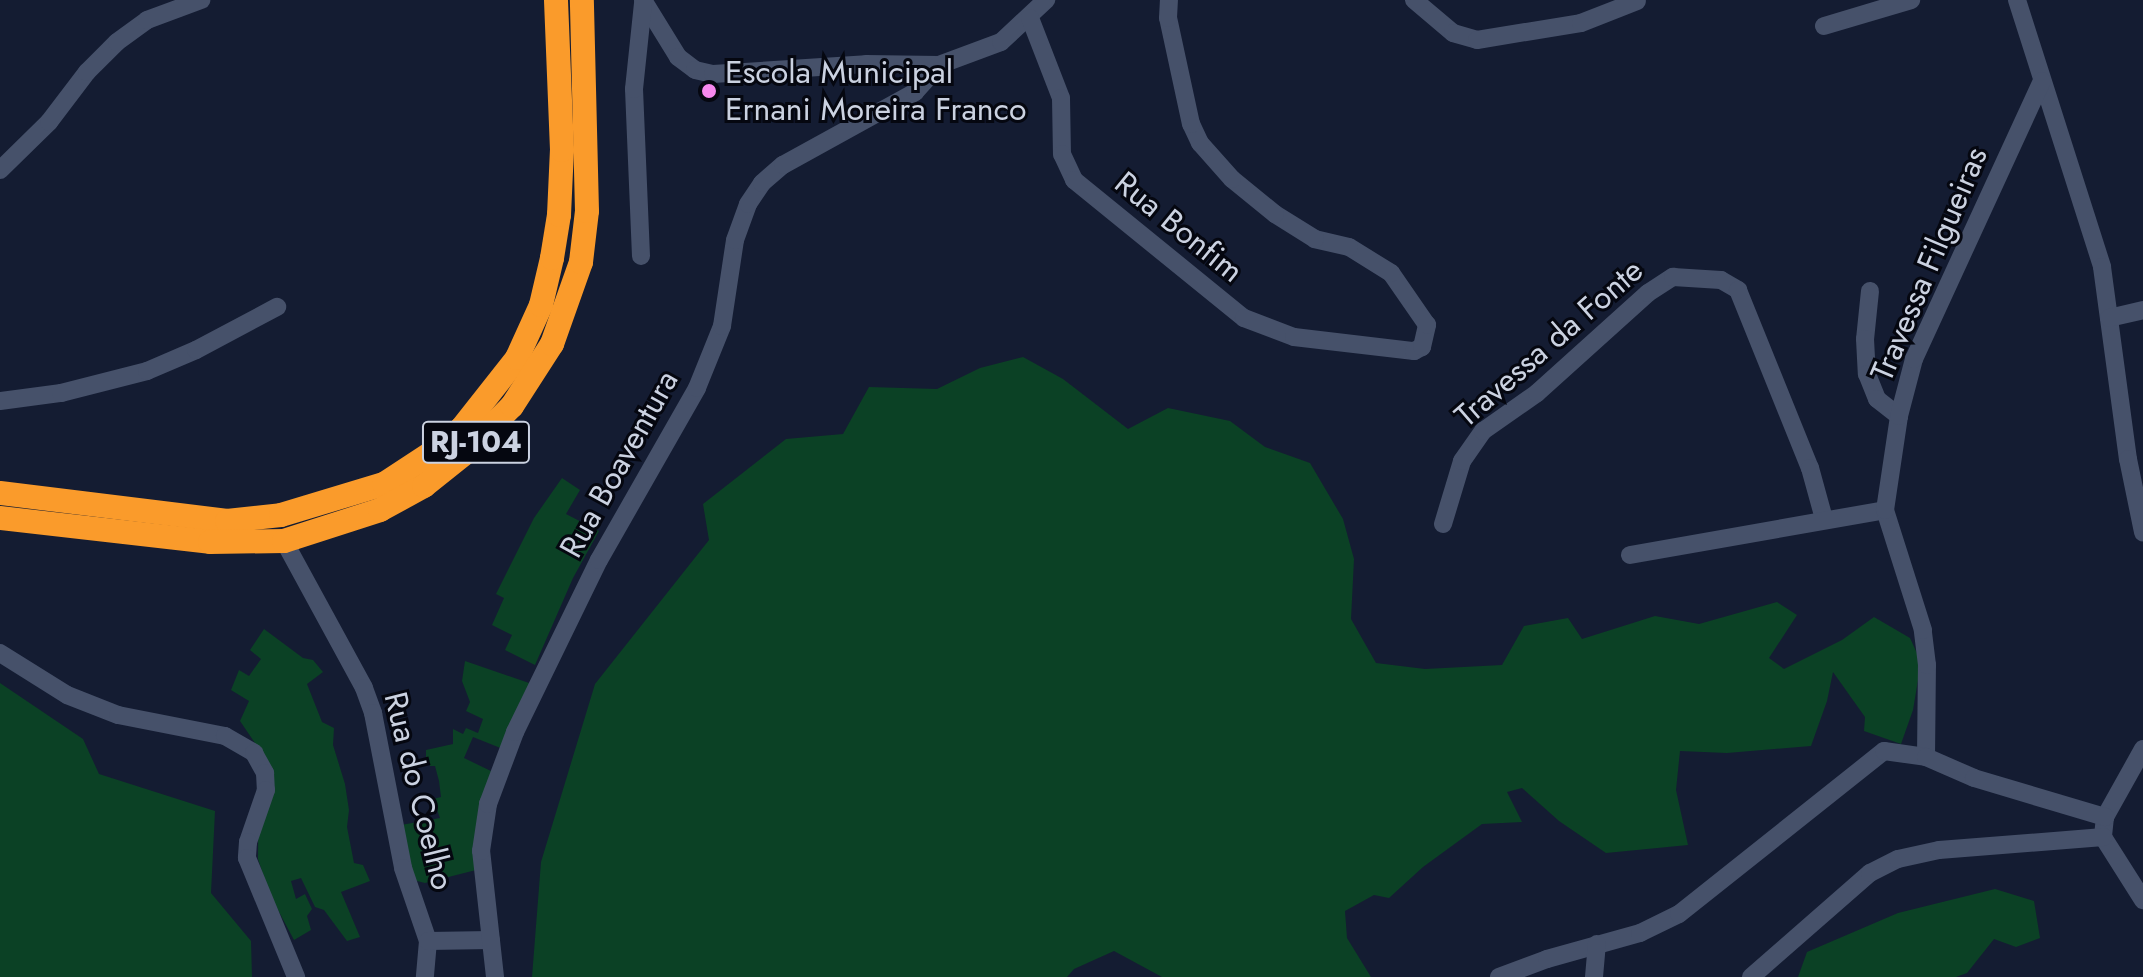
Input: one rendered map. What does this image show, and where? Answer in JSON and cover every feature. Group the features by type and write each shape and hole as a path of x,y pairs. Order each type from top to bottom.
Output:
{"highway":[{"name":"RJ-104","path":"0,493 227,521 281,515 384,484 439,448 462,428 517,358 541,305 549,270 559,215 562,150 556,0"},
{"name":"RJ-104","path":"0,518 210,542 284,541 380,510 424,486 465,453 512,406 552,344 581,262 587,211 582,0"}],"street":[{"path":"0,170 49,122 87,72 117,42 147,20 201,0"},
{"path":"643,2 678,57 695,70 713,74 866,64 939,65 1001,42 1046,0"},
{"name":"Rua Bonfim","path":"1030,18 1061,98 1062,154 1074,180 1244,318 1294,337 1414,351 1426,341 1427,325 1391,273 1371,258 1349,247 1315,239 1275,214 1232,179 1200,143 1191,124 1168,18 1169,0"},
{"path":"1414,0 1453,33 1477,40 1581,23 1637,1"},
{"path":"1824,26 1911,0"},
{"path":"2017,0 2095,242 2109,318 2128,459 2143,532"},
{"path":"641,256 634,89 643,2"},
{"name":"Rua Boaventura","path":"495,977 481,851 488,804 515,732 599,560 697,388 722,326 735,240 748,204 762,183 783,165 915,92 939,65"},
{"name":"Travessa Filgueiras","path":"1926,757 1927,665 1923,630 1885,510 1899,416 1914,359 2042,81"},
{"name":"Travessa da Fonte","path":"1443,524 1462,461 1483,431 1537,393 1648,293 1673,277 1721,280 1738,290 1810,468 1824,519"},
{"path":"1870,291 1865,339 1867,374 1877,399 1899,416"},
{"path":"0,401 61,393 147,371 186,355 277,307"},
{"path":"2109,318 2143,310"},
{"path":"1630,555 1885,510"},
{"name":"Rua do Coelho","path":"284,541 364,688 373,713 403,868 428,941 425,977"},
{"path":"0,653 67,695 147,722 225,736 254,753 265,773 266,790 248,842 247,858 296,977"},
{"path":"2143,749 2105,817 2103,837 2143,900"},
{"path":"1499,977 1640,933 1679,914 1884,751 1926,757 1974,778 2105,817"},
{"path":"1751,977 1870,873 1898,859 1939,850 2103,837"},
{"path":"428,941 491,940"},
{"path":"1594,977 1597,944"}],"green space":[{"path":"1023,357 1063,379 1128,429 1168,408 1230,421 1265,447 1310,463 1343,519 1354,559 1351,619 1376,663 1425,669 1502,665 1524,626 1568,618 1582,639 1655,616 1699,624 1777,602 1797,615 1769,658 1784,669 1842,640 1874,617 1910,638 1921,662 1913,710 1901,744 1864,731 1865,717 1833,672 1827,701 1811,746 1727,753 1680,751 1676,790 1688,845 1606,853 1559,821 1522,788 1507,792 1522,822 1482,824 1423,867 1389,898 1374,895 1345,911 1347,938 1371,977 1162,977 1114,951 1074,969 1067,977 532,977 541,862 595,684 709,540 703,504 786,439 843,434 869,387 937,389 980,368"},
{"path":"562,478 580,490 566,514 599,531 573,578 535,665 505,650 512,635 492,625 504,598 496,594 534,518"},
{"path":"264,629 303,658 313,660 323,672 307,684 322,722 334,728 333,745 345,784 349,810 347,827 354,863 363,865 370,881 341,892 360,937 347,941 324,910 315,907 301,878 291,881 296,899 305,894 312,909 307,916 311,930 294,940 270,895 258,859 259,749 240,721 249,701 231,690 239,670 249,676 261,659 250,650"},
{"path":"465,661 532,684 503,749 473,737 464,758 493,772 476,870 425,883 413,880 401,825 440,818 433,799 441,797 439,781 435,766 430,766 426,757 426,750 453,744 453,729 463,734 466,728 478,733 483,719 466,711 470,702 462,681"},
{"path":"0,683 83,739 99,774 215,811 211,893 251,941 252,977 0,977"},
{"path":"1995,889 2034,901 2040,938 2016,947 1994,939 1967,973 1956,977 1798,977 1807,952 1898,913"}],"place":[{"name":"Escola Municipal Ernani Moreira Franco","path":"709,91"}]}
